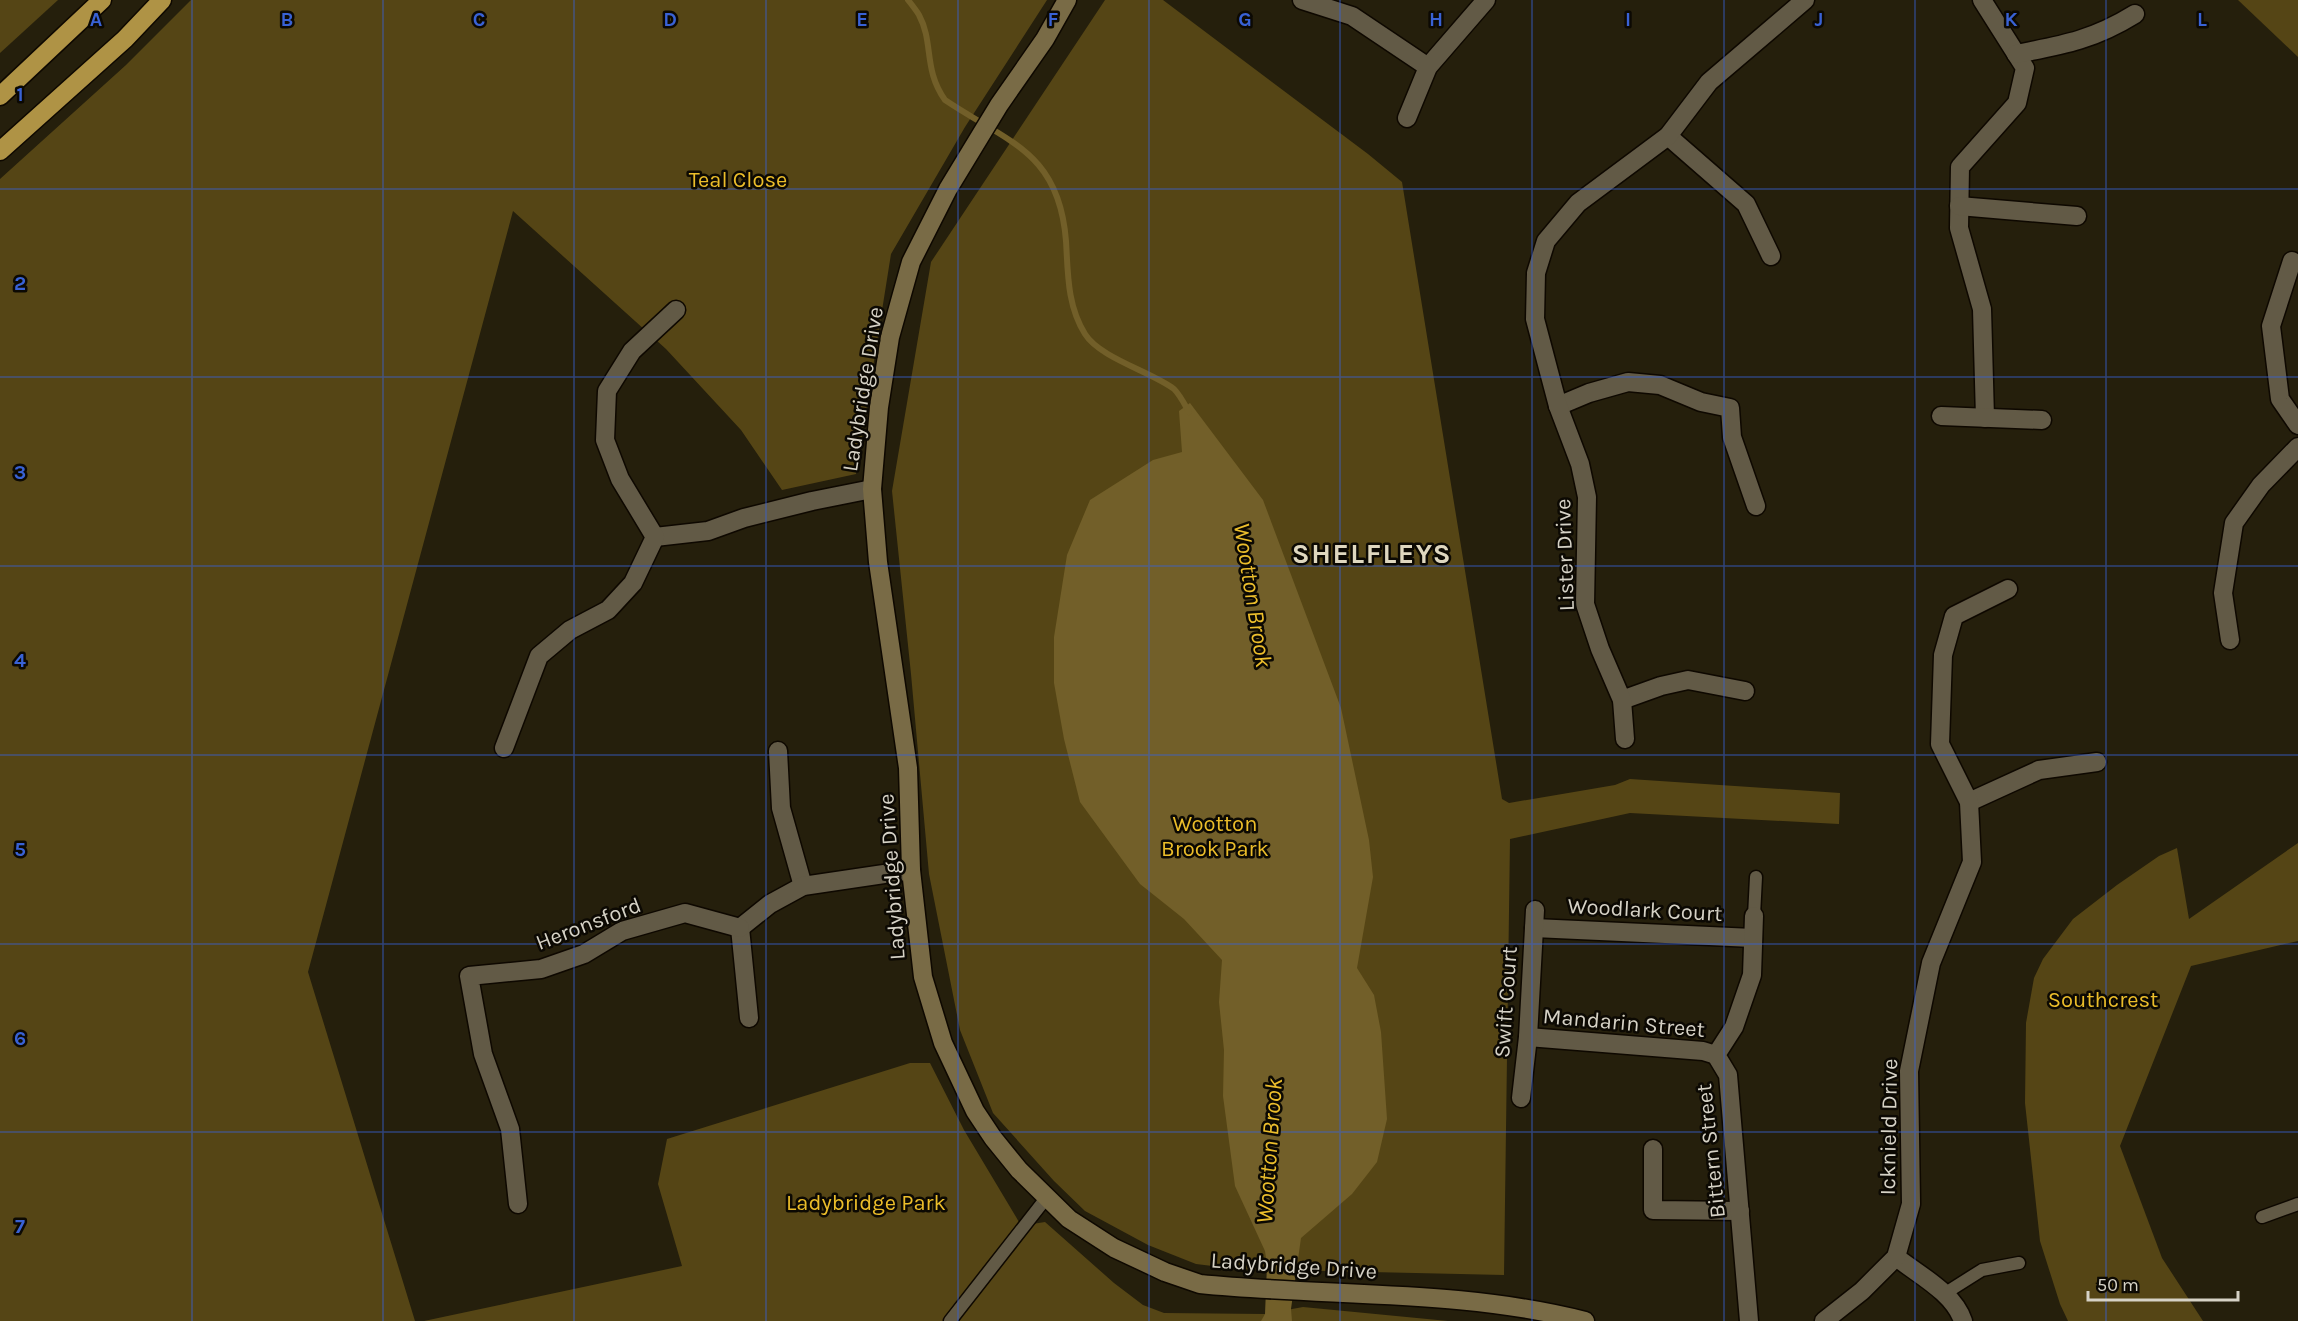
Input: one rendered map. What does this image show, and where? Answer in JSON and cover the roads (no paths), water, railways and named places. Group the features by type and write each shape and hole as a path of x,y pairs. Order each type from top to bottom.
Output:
{"highway":[{"path":"0,96 102,0"},
{"path":"0,151 125,39 162,0"}],"street":[{"name":"Ladybridge Drive","path":"1067,0 1045,39 999,105 948,189 911,261 890,337 879,407 872,489 878,562 908,768 911,870 923,977 943,1043 975,1111 993,1138 1047,1197 1069,1219 1114,1248 1165,1272 1200,1284 1485,1302 1555,1313 1585,1321"},
{"path":"1302,0 1352,16 1428,67"},
{"path":"1407,118 1428,67 1486,0"},
{"path":"1982,0 2025,68 2018,103 1960,167 1959,228 1982,309 1985,418"},
{"name":"Lister Drive","path":"1625,739 1622,700 1600,649 1585,604 1587,497 1580,464 1558,406 1535,319 1536,273 1546,241 1578,203 1668,136 1709,82 1801,1"},
{"path":"2016,54 2077,42 2110,30 2135,14"},
{"path":"1668,136 1746,204 1771,256"},
{"path":"1959,206 2077,216"},
{"path":"2292,261 2271,326 2280,399 2298,425"},
{"path":"655,537 620,479 605,440 607,391 632,351 676,310"},
{"path":"1558,406 1589,393 1628,382 1660,385 1701,402 1730,408 1732,437 1756,506"},
{"path":"1941,416 2042,420"},
{"path":"2230,640 2223,593 2234,523 2261,485 2298,447"},
{"path":"655,537 708,531 744,518 872,489"},
{"path":"504,748 539,656 570,630 608,610 633,584 655,537"},
{"name":"Icknield Drive","path":"1826,1321 1862,1291 1896,1257 1911,1204 1910,1071 1931,963 1972,862 1969,802 1940,744 1943,656 1954,616 2008,590"},
{"path":"1622,700 1661,686 1688,681 1745,691"},
{"path":"778,751 781,808 803,886"},
{"path":"1969,802 2039,770 2097,762"},
{"path":"749,1018 740,928 770,904 803,886 911,870"},
{"name":"Heronsford","path":"518,1204 510,1129 483,1053 469,976 541,969 584,954 622,931 685,913 740,928"},
{"name":"Bittern Street","path":"1749,1321 1728,1075 1716,1055 1734,1027 1752,975 1754,916"},
{"name":"Woodlark Court","path":"1535,919 1753,938"},
{"name":"Swift Court","path":"1521,1098 1535,919"},
{"name":"Mandarin Street","path":"1527,1037 1703,1051 1716,1055"},
{"path":"1653,1149 1653,1210 1740,1211"},
{"path":"1896,1257 1944,1294 1960,1311 1963,1321"}],"lane":[{"path":"1754,916 1756,877"},
{"path":"950,1321 1047,1197"},
{"path":"2262,1217 2298,1204"},
{"path":"1944,1294 1982,1270 2019,1263"}],"water":[{"path":"1190,403 1263,500 1341,708 1369,840 1373,877 1357,968 1374,995 1381,1032 1387,1119 1377,1162 1352,1194 1301,1238 1291,1309 1292,1321 1261,1321 1265,1314 1267,1265 1265,1251 1235,1186 1223,1096 1224,1050 1219,1002 1222,960 1184,919 1140,884 1080,802 1064,739 1054,683 1054,637 1067,555 1090,500 1153,460 1182,452 1179,411"}],"waterway":[{"name":"Wootton Brook","path":"908,0 924,25 934,78 945,100 1027,153 1042,169 1053,187 1061,211 1072,300 1085,334 1102,350 1174,389 1189,412"}],"district":[{"name":"SHELFLEYS","path":"1372,553"}],"park label":[{"name":"Teal Close","path":"738,179"},
{"name":"Wootton Brook Park","path":"1215,836"},
{"name":"Southcrest","path":"2103,999"},
{"name":"Ladybridge Park","path":"866,1202"}]}
